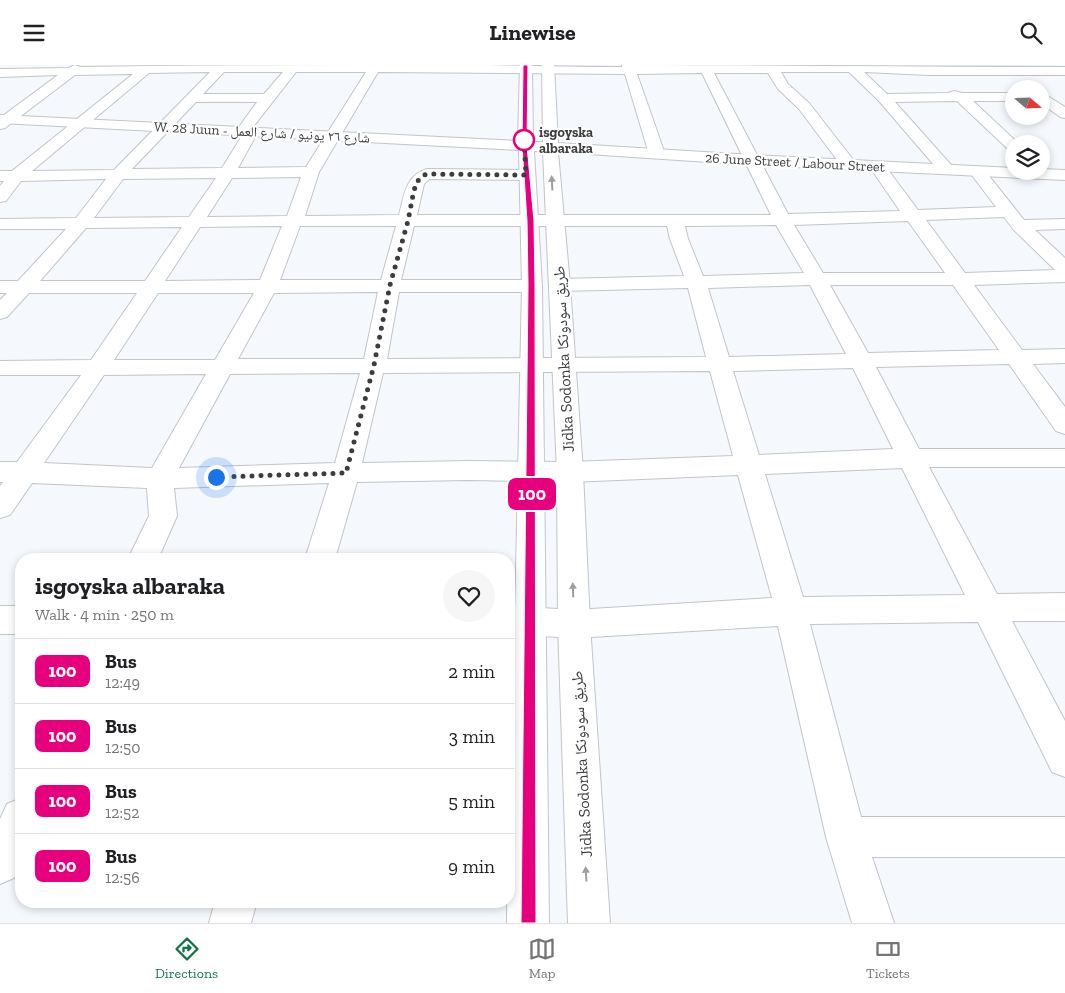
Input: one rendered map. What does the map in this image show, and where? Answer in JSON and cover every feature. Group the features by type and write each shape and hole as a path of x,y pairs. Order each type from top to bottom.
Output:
{"street":[{"path":"850,66 884,98 946,169"},
{"path":"0,73 76,69 144,71 223,67 537,68 850,66 992,67 1065,71"},
{"path":"0,313 80,224 119,174 223,67"},
{"path":"146,553 163,516 160,478 268,285 304,195 311,172 375,67"},
{"path":"628,67 657,154"},
{"path":"706,67 782,220 817,279 861,361 1065,759"},
{"path":"771,67 783,86 804,106 850,165"},
{"path":"992,67 1013,80"},
{"path":"0,507 98,367 227,173 247,139 243,131 293,68"},
{"name":"Jidka Sodonka طريق سودونكا","path":"528,923 519,849 520,620 532,470 532,285 542,221 537,146 537,68"},
{"path":"925,68 952,94 962,98 1005,139"},
{"path":"3,121 76,69"},
{"path":"0,197 7,176 83,122 144,71"},
{"path":"884,98 1005,97"},
{"path":"191,98 269,98"},
{"path":"1050,103 1065,114"},
{"name":"W. 28 Juun - شارع ٢٦ يونيو / شارع العمل","path":"3,121 83,122 537,146"},
{"name":"Jidka Sodonka طريق سودونكا","path":"537,146 526,175 542,221 560,285 570,472 574,624 588,923"},
{"name":"26 June Street / Labour Street","path":"537,146 753,161 1005,171"},
{"path":"877,166 1065,425"},
{"path":"976,170 1014,218 1065,269"},
{"path":"7,176 311,172"},
{"path":"322,553 346,473 374,365 390,285 408,221 416,183 422,176 435,174 526,175"},
{"name":"26 June Street / Labour Street","path":"1050,174 1065,175"},
{"path":"0,224 292,221 782,220 912,215 1014,218 1065,224"},
{"path":"675,221 679,239 696,282 790,611 846,837 873,923"},
{"path":"560,285 1065,276"},
{"path":"0,287 532,285"},
{"path":"0,368 720,364 1065,356"},
{"path":"0,472 160,478 532,470 570,472 910,458 1065,457"},
{"path":"520,620 574,624 790,611 1065,607"},
{"path":"0,620 15,620"},
{"path":"846,837 1065,837"},
{"path":"230,923 234,908"}],"bus line":[{"name":"100","path":"526,65 524,145 530,221 532,285 528,923"}],"place":[{"name":"isgoyska albaraka","path":"524,140"}],"route":[{"path":"216,477 346,473 374,365 390,285 408,221 416,183 422,176 427,174 526,175 524,140"}]}
